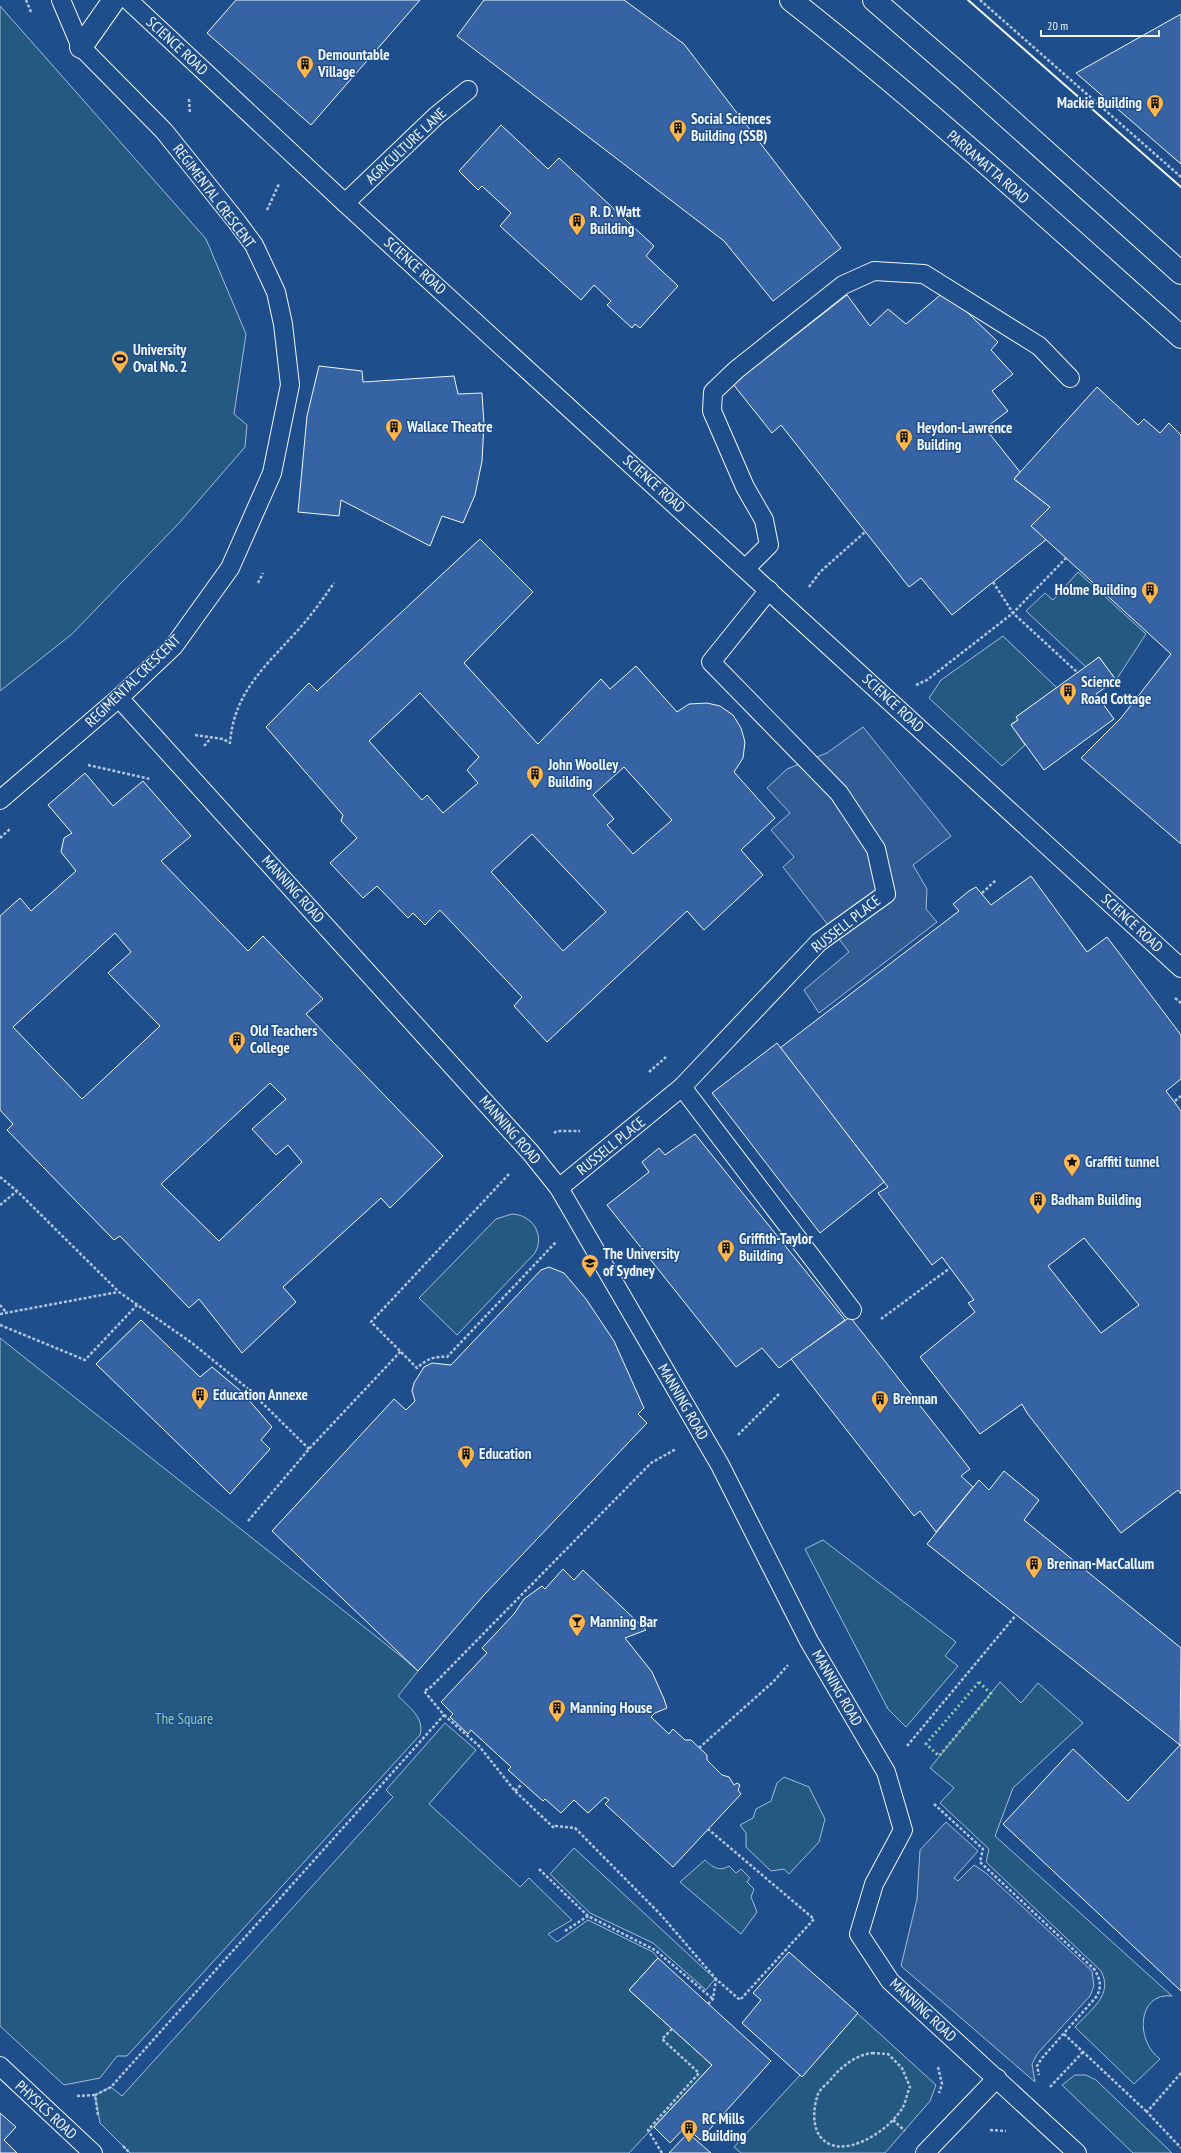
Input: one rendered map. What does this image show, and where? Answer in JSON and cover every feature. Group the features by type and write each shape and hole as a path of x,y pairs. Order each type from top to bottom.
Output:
{"main road":[{"path":"81,47 114,0"},
{"name":"PARRAMATTA ROAD","path":"791,0 845,42 1181,338"},
{"path":"874,0 1181,273"}],"lane":[{"name":"REGIMENTAL CRESCENT","path":"0,800 119,698 174,646 230,568 272,473 290,385 283,324 276,292 254,245 164,131 81,47 61,0"},
{"name":"SCIENCE ROAD","path":"128,0 346,203 1181,968"},
{"name":"AGRICULTURE LANE","path":"346,203 436,116 468,90"},
{"path":"746,568 769,545 764,520 745,487 712,412 713,392 736,370 843,285 874,271 924,274 1039,346 1070,378"},
{"name":"RUSSELL PLACE","path":"559,1188 682,1087 819,942 886,894 876,848 839,793 711,662 769,590"},
{"name":"MANNING ROAD","path":"119,698 531,1153 559,1188 720,1465 809,1641 886,1772 903,1830 874,1884 859,1934 890,1981 1077,2153"},
{"path":"682,1087 852,1310"},
{"name":"PHYSICS ROAD","path":"0,2066 93,2153"},
{"path":"925,2153 996,2078"}],"path":[{"path":"26,0 32,14"},
{"path":"980,0 1181,177"},
{"path":"265,213 280,182"},
{"path":"812,583 820,572 865,532"},
{"path":"927,680 1013,613 1067,557"},
{"path":"993,582 1013,613 1078,673"},
{"path":"231,735 243,694 263,668 305,622 334,583"},
{"path":"83,764 152,780"},
{"path":"0,838 11,828"},
{"path":"982,893 996,880"},
{"path":"1175,1102 1181,1096"},
{"path":"531,1153 371,1322 417,1368 427,1359 436,1356 447,1357 554,1243 578,1221"},
{"path":"0,1177 17,1191 119,1292 192,1343 247,1388 309,1449"},
{"path":"0,1205 17,1191"},
{"path":"880,1319 950,1268"},
{"path":"0,1314 119,1292"},
{"path":"0,1305 6,1312"},
{"path":"0,1325 85,1360 137,1305"},
{"path":"248,1521 309,1449 401,1351"},
{"path":"736,1438 779,1394"},
{"path":"677,1448 651,1463 436,1681 424,1691 444,1715 479,1746 515,1791 554,1828 556,1826 575,1828 661,1915 716,1979 740,2000 814,1919 708,1829"},
{"path":"902,1752 1016,1615"},
{"path":"699,1748 774,1681 809,1641"},
{"path":"98,2116 95,2096 110,2087 444,1715"},
{"path":"515,1791 522,1784"},
{"path":"934,1804 983,1849 980,1862 1094,1969 1100,1978 1101,1987 1097,1996 1042,2058 1037,2066 1040,2078"},
{"path":"539,1869 588,1916 656,1950 713,1999"},
{"path":"565,1931 588,1916"},
{"path":"708,2004 713,1999 716,1979"},
{"path":"662,2153 648,2130 699,2073 662,2040 672,2029"},
{"path":"1064,2034 1147,2112 1181,2148"},
{"path":"1052,2085 1084,2052"},
{"path":"872,2053 888,2054 902,2068 910,2087 903,2106 893,2120 871,2136 853,2145 831,2145 819,2135 813,2120 818,2093 839,2070 862,2054 872,2053"},
{"path":"1147,2112 1181,2073"},
{"path":"893,2120 909,2135"}],"green space":[{"name":"University Oval No. 2","path":"0,6 206,239 246,334 234,414 247,425 245,447 180,522 72,634 0,691"},
{"path":"1078,572 1146,634 1116,680 1099,657 1086,667 1026,611 1045,593 1053,600"},
{"path":"1003,636 1057,688 1016,717 1018,720 1011,724 1025,745 1002,766 929,698 941,680"},
{"path":"512,1214 526,1218 535,1227 539,1239 535,1253 457,1335 419,1298 496,1219"},
{"name":"The Square","path":"0,1338 418,1671 398,1696 418,1718 421,1729 420,1735 127,2056 117,2056 100,2078 64,2085 0,2026"},
{"path":"823,1540 956,1642 945,1656 958,1666 906,1727 888,1709 805,1549"},
{"path":"1000,1682 1021,1703 1038,1683 1083,1723 1013,1788 995,1836 1172,1996 1160,1997 1152,2002 1146,2009 1144,2030 1146,2041 1152,2051 1160,2059 1134,2084 1075,2027 1093,2008 1102,1995 1105,1987 1101,1971 986,1862 989,1849 940,1803 954,1788 930,1768"},
{"path":"445,1723 476,1750 429,1804 520,1887 529,1878 572,1920 548,1934 557,1942 588,1920 653,1952 658,1958 629,1990 712,2065 629,2153 130,2153 100,2123 95,2095 111,2087 122,2096 393,1797 386,1790"},
{"path":"784,1777 809,1787 825,1819 819,1842 789,1874 784,1869 771,1871 746,1847 746,1833 740,1825 753,1818 756,1809 771,1801 777,1783"},
{"path":"574,1848 715,1979 706,1990 653,1943 590,1913 550,1874"},
{"path":"705,1860 710,1865 719,1869 729,1866 736,1873 741,1869 750,1878 747,1882 754,1889 751,1897 757,1912 741,1934 680,1882"},
{"path":"857,2013 936,2085 930,2101 885,2153 741,2153 734,2147"},
{"path":"1075,2075 1086,2075 1096,2080 1172,2153 1133,2153 1062,2085"}],"shaded area":[{"path":"863,727 951,836 913,865 927,889 926,909 937,922 819,1013 804,990 849,952 783,867 794,857 771,830 790,813 767,788 787,769 827,753"},
{"path":"946,1822 978,1851 954,1878 958,1881 974,1865 986,1873 1092,1971 1094,1986 1090,1996 1038,2053 1032,2064 1035,2082 901,1966 917,1899 920,1850"}],"building":[{"name":"Demountable Village","path":"236,0 420,0 311,125 207,33"},
{"name":"Social Sciences Building (SSB)","path":"484,0 624,0 684,44 841,248 773,301 724,241 457,36"},
{"name":"Mackie Building","path":"1181,14 1181,164 1076,73"},
{"name":"R. D. Watt Building","path":"501,125 548,169 559,158 654,246 646,256 678,286 640,328 635,324 632,328 607,305 611,301 594,285 581,300 500,226 511,213 482,186 478,190 459,171"},
{"name":"Heydon-Lawrence Building","path":"945,291 998,342 991,350 1013,374 992,391 1008,411 985,428 1020,472 1014,479 1050,507 1031,526 1047,539 952,615 921,578 909,587 781,425 772,433 733,384 847,295 870,326 888,309 906,324"},
{"name":"Wallace Theatre","path":"319,366 362,371 363,382 454,376 458,394 482,393 484,424 482,461 475,495 463,523 442,516 430,546 341,500 339,516 298,512 307,416"},
{"name":"Holme Building","path":"1097,387 1138,425 1144,419 1160,433 1169,423 1181,435 1181,844 1081,758 1121,718 1171,654 1031,526 1050,507 1014,479"},
{"name":"John Woolley Building","path":"480,539 533,592 464,663 538,744 601,679 610,689 636,666 677,712 689,704 707,703 720,706 733,715 741,728 745,742 743,758 734,772 775,818 741,850 763,875 704,930 687,911 547,1042 514,1006 522,997 440,910 425,925 413,913 408,918 377,886 363,898 330,863 357,838 341,821 343,815 266,727 309,683 317,691","holes":["420,693 479,757 467,770 478,783 443,813 427,795 422,800 369,741","624,767 672,820 633,854 607,825 614,819 593,795","532,834 606,912 563,951 491,872"]},
{"name":"Science Road Cottage","path":"1099,657 1116,680 1096,694 1114,719 1044,770 1011,725 1018,720 1016,717"},
{"name":"Old Teachers College","path":"85,773 113,806 143,781 191,836 161,861 248,951 263,936 323,999 306,1014 443,1156 390,1208 381,1198 283,1287 296,1302 242,1353 199,1299 189,1308 120,1236 114,1240 7,1130 13,1124 0,1110 0,916 20,898 31,911 76,871 61,852 64,838 72,833 48,805","holes":["115,933 131,952 108,973 160,1026 82,1099 13,1027","270,1083 286,1099 252,1129 276,1155 288,1145 302,1162 219,1241 161,1184"]},
{"name":"Badham Building","path":"1031,876 1087,952 1107,937 1181,1035 1181,1079 1166,1091 1181,1111 1181,1494 1178,1490 1121,1533 1027,1413 1022,1404 980,1434 920,1357 975,1312 968,1303 974,1300 942,1257 932,1265 878,1193 888,1187 780,1048 959,911 953,904 969,891 976,887 991,905","holes":["1084,1238 1139,1305 1101,1333 1048,1266"]},
{"path":"777,1043 884,1182 820,1233 712,1093"},
{"name":"Griffith-Taylor Building","path":"695,1134 845,1320 779,1368 762,1348 736,1367 607,1205 649,1172 642,1162 659,1148 665,1155"},
{"name":"Education","path":"549,1267 564,1273 586,1299 614,1341 644,1408 638,1414 647,1423 484,1595 418,1671 272,1531 394,1399 406,1410 415,1401 412,1391 414,1383 424,1367 432,1363 451,1365 541,1270"},
{"name":"Brennan","path":"850,1317 970,1469 961,1476 973,1487 936,1532 920,1511 914,1516 791,1359"},
{"name":"Education Annexe","path":"141,1320 200,1377 212,1367 242,1392 272,1427 261,1440 270,1449 230,1494 96,1364"},
{"name":"Brennan-MacCallum","path":"1004,1471 1039,1500 1024,1520 1181,1648 1180,1745 927,1544 979,1480 989,1490"},
{"name":"Manning House","path":"563,1569 574,1580 583,1570 646,1630 625,1638 652,1672 667,1708 655,1713 651,1717 669,1734 673,1729 685,1740 691,1740 707,1755 707,1760 722,1775 729,1777 734,1785 737,1783 740,1785 738,1790 741,1794 673,1867 605,1804 609,1800 605,1797 588,1813 574,1800 561,1813 545,1799 543,1801 508,1770 511,1767 471,1730 468,1734 450,1717 453,1714 441,1702 487,1653 482,1648 514,1614 524,1599 542,1586 545,1589"},
{"path":"1180,1745 1181,1991 1003,1824 1073,1749 1128,1801"},
{"path":"789,1952 858,2013 802,2077 742,2023 761,2000 753,1993"},
{"path":"658,1958 771,2061 700,2140 686,2126 670,2143 654,2127 712,2065 629,1990"},
{"path":"0,2113 16,2127 4,2140 17,2153 0,2153"},
{"name":"RC Mills Building","path":"688,2133 711,2153 669,2153"}],"hedge":[{"path":"979,1682 991,1694 939,1756 926,1744 979,1682"}],"wall":[{"path":"968,0 1181,187"}],"place":[{"name":"Demountable Village","path":"305,79"},
{"name":"Mackie Building","path":"1155,118"},
{"name":"Social Sciences Building (SSB)","path":"678,143"},
{"name":"R. D. Watt Building","path":"577,236"},
{"name":"University Oval No. 2","path":"120,374"},
{"name":"Wallace Theatre","path":"394,442"},
{"name":"Heydon-Lawrence Building","path":"904,452"},
{"name":"Holme Building","path":"1150,605"},
{"name":"Science Road Cottage","path":"1068,706"},
{"name":"John Woolley Building","path":"535,789"},
{"name":"Old Teachers College","path":"237,1055"},
{"name":"Graffiti tunnel","path":"1072,1177"},
{"name":"Badham Building","path":"1038,1215"},
{"name":"Griffith-Taylor Building","path":"726,1263"},
{"name":"The University of Sydney","path":"590,1278"},
{"name":"Education Annexe","path":"200,1410"},
{"name":"Brennan","path":"880,1414"},
{"name":"Education","path":"466,1469"},
{"name":"Brennan-MacCallum","path":"1034,1579"},
{"name":"Manning Bar","path":"577,1637"},
{"name":"Manning House","path":"557,1723"},
{"name":"RC Mills Building","path":"689,2143"}]}
